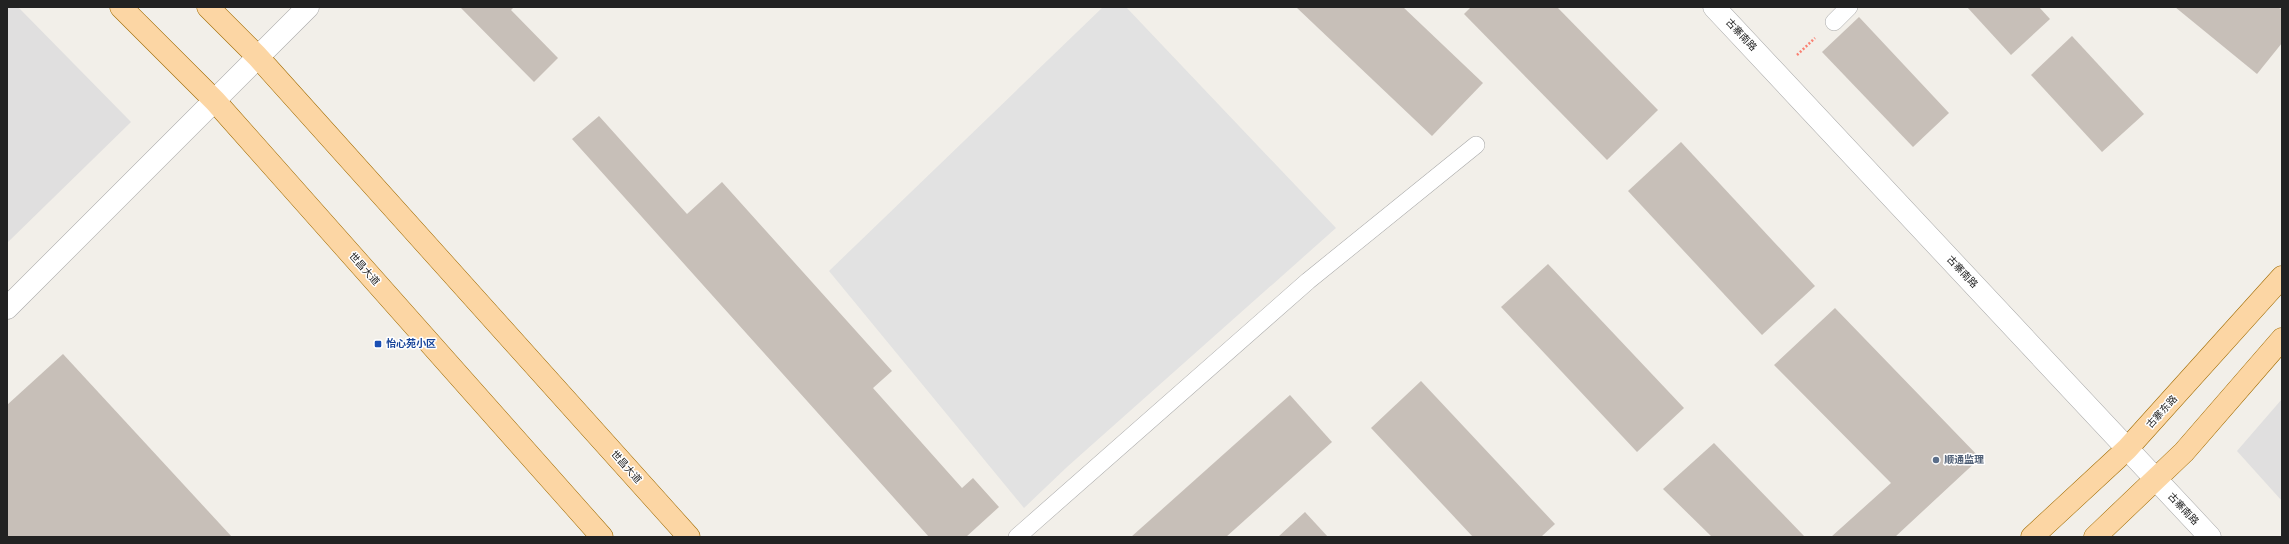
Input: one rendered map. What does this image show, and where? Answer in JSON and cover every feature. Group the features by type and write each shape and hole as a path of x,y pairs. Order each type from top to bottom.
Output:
{"main road":[{"name":"世昌大道","path":"121,7 215,101 602,537"},
{"name":"世昌大道","path":"208,7 257,56 689,537"},
{"name":"古寨东路","path":"2032,537 2127,449 2282,277"},
{"path":"2095,537 2184,452 2282,339"}],"street":[{"path":"7,308 215,101 257,56 308,7"},
{"name":"古寨南路","path":"1714,7 2210,537"}],"lane":[{"path":"1834,22 1849,7"},
{"path":"1017,537 1308,282 1476,145"}],"path":[{"path":"1776,73 1834,22"}],"shaded area":[{"path":"7,7 18,7 131,122 7,243"},
{"path":"1103,7 1126,7 1336,228 1067,467 1024,508 829,271"},
{"path":"2282,399 2282,501 2237,451"}],"building":[{"path":"460,7 514,7 511,10 558,58 534,82"},
{"path":"1296,7 1403,7 1483,83 1432,136"},
{"path":"1471,7 1557,7 1658,110 1607,160 1464,14"},
{"path":"1967,7 2039,7 2050,19 2011,55"},
{"path":"2175,7 2278,7 2282,10 2282,43 2257,74"},
{"path":"1859,17 1949,113 1913,147 1822,52"},
{"path":"2072,36 2144,114 2102,152 2031,75"},
{"path":"599,116 687,214 722,182 892,371 873,388 962,488 973,478 999,507 966,537 929,537 572,139"},
{"path":"1681,142 1815,286 1762,335 1628,191"},
{"path":"1548,264 1684,408 1637,452 1501,307"},
{"path":"1835,308 1980,458 1895,537 1831,537 1891,483 1774,365"},
{"path":"63,354 232,537 7,537 7,405"},
{"path":"1421,381 1555,524 1541,537 1473,537 1371,428"},
{"path":"1290,395 1332,442 1226,537 1131,537"},
{"path":"1714,443 1805,537 1712,537 1663,489"},
{"path":"1305,512 1328,537 1278,537"}],"place":[{"name":"怡心苑小区","path":"378,344"},
{"name":"顺通监理","path":"1936,460"}]}
